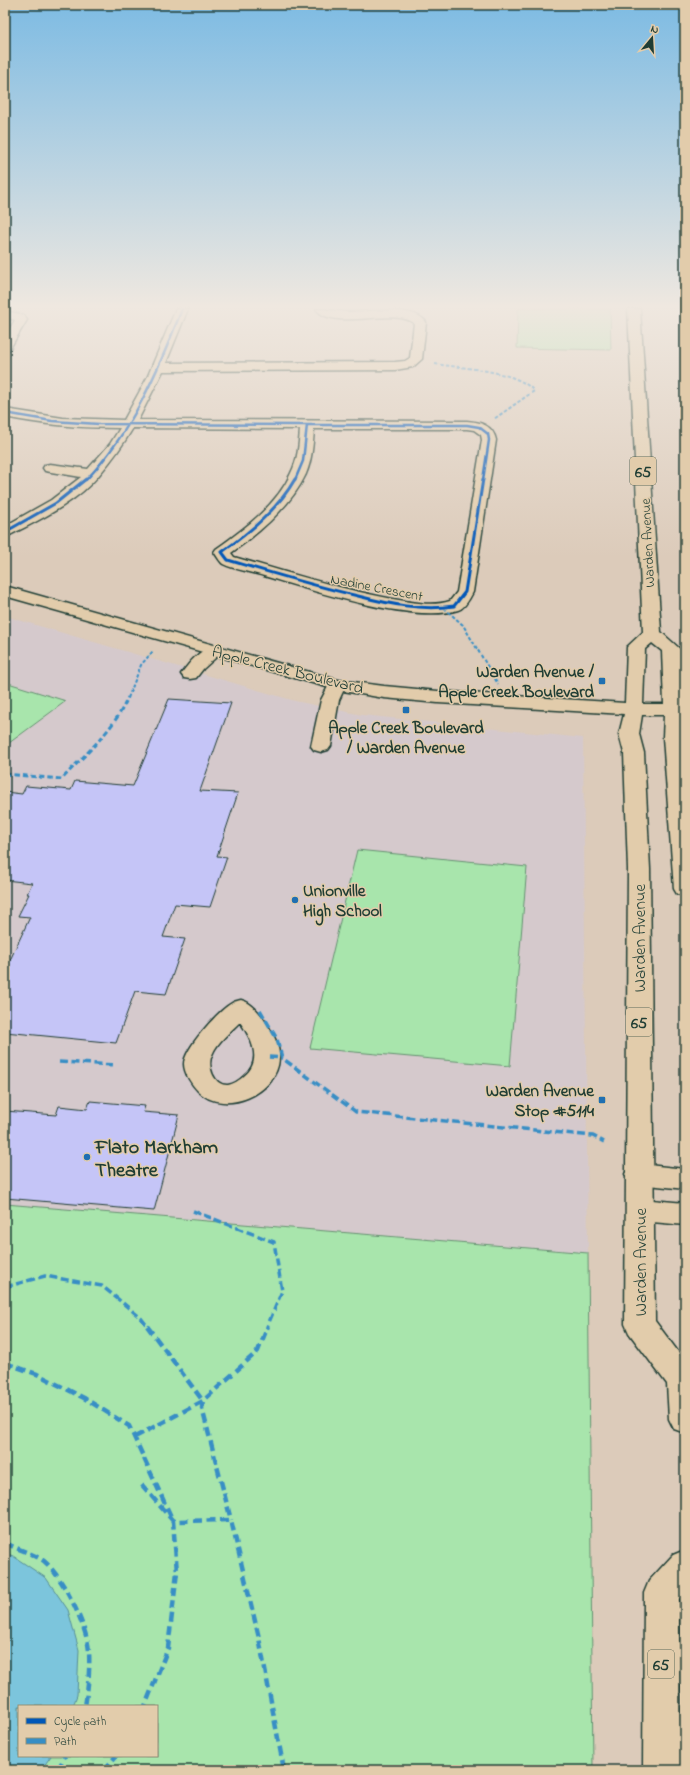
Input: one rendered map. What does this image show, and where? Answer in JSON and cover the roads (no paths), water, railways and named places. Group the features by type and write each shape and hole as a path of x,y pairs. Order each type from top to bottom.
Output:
{"street":[{"path":"5,532 70,494 93,474 105,460 128,424 145,392"},
{"name":"Warden Avenue","path":"639,392 652,634 636,647 634,709 629,734 634,753 639,869 639,1174 641,1210 640,1324 684,1379 685,1419"},
{"name":"Nadine Crescent","path":"5,412 30,418 66,423 128,424 307,424 467,425 481,427 488,434 489,440 465,592 459,602 454,606 444,608 412,608 323,588 228,560 224,556 222,552 237,542 264,518 284,497 303,462 304,449 308,436 307,424"},
{"path":"50,468 93,474"},
{"name":"Apple Creek Boulevard","path":"5,591 214,651 337,684 384,692 438,697 634,709 680,710"},
{"path":"652,634 671,649 680,710 673,737 685,889"},
{"path":"190,674 197,664 214,651"},
{"path":"321,746 330,700 337,684"},
{"path":"639,1174 685,1179"},
{"path":"641,1210 685,1214"},
{"name":"65","path":"662,1770 661,1593 685,1566"}],"water":[{"path":"5,1553 13,1556 46,1578 68,1610 79,1650 77,1695 73,1705 18,1705 18,1757 50,1757 41,1770 5,1770"}],"place":[{"name":"Warden Avenue / Apple Creek Boulevard","path":"602,681"},
{"name":"Apple Creek Boulevard / Warden Avenue","path":"406,710"},
{"name":"Unionville High School","path":"295,900"},
{"name":"Warden Avenue Stop #5114","path":"602,1100"},
{"name":"Flato Markham Theatre","path":"87,1157"}]}
